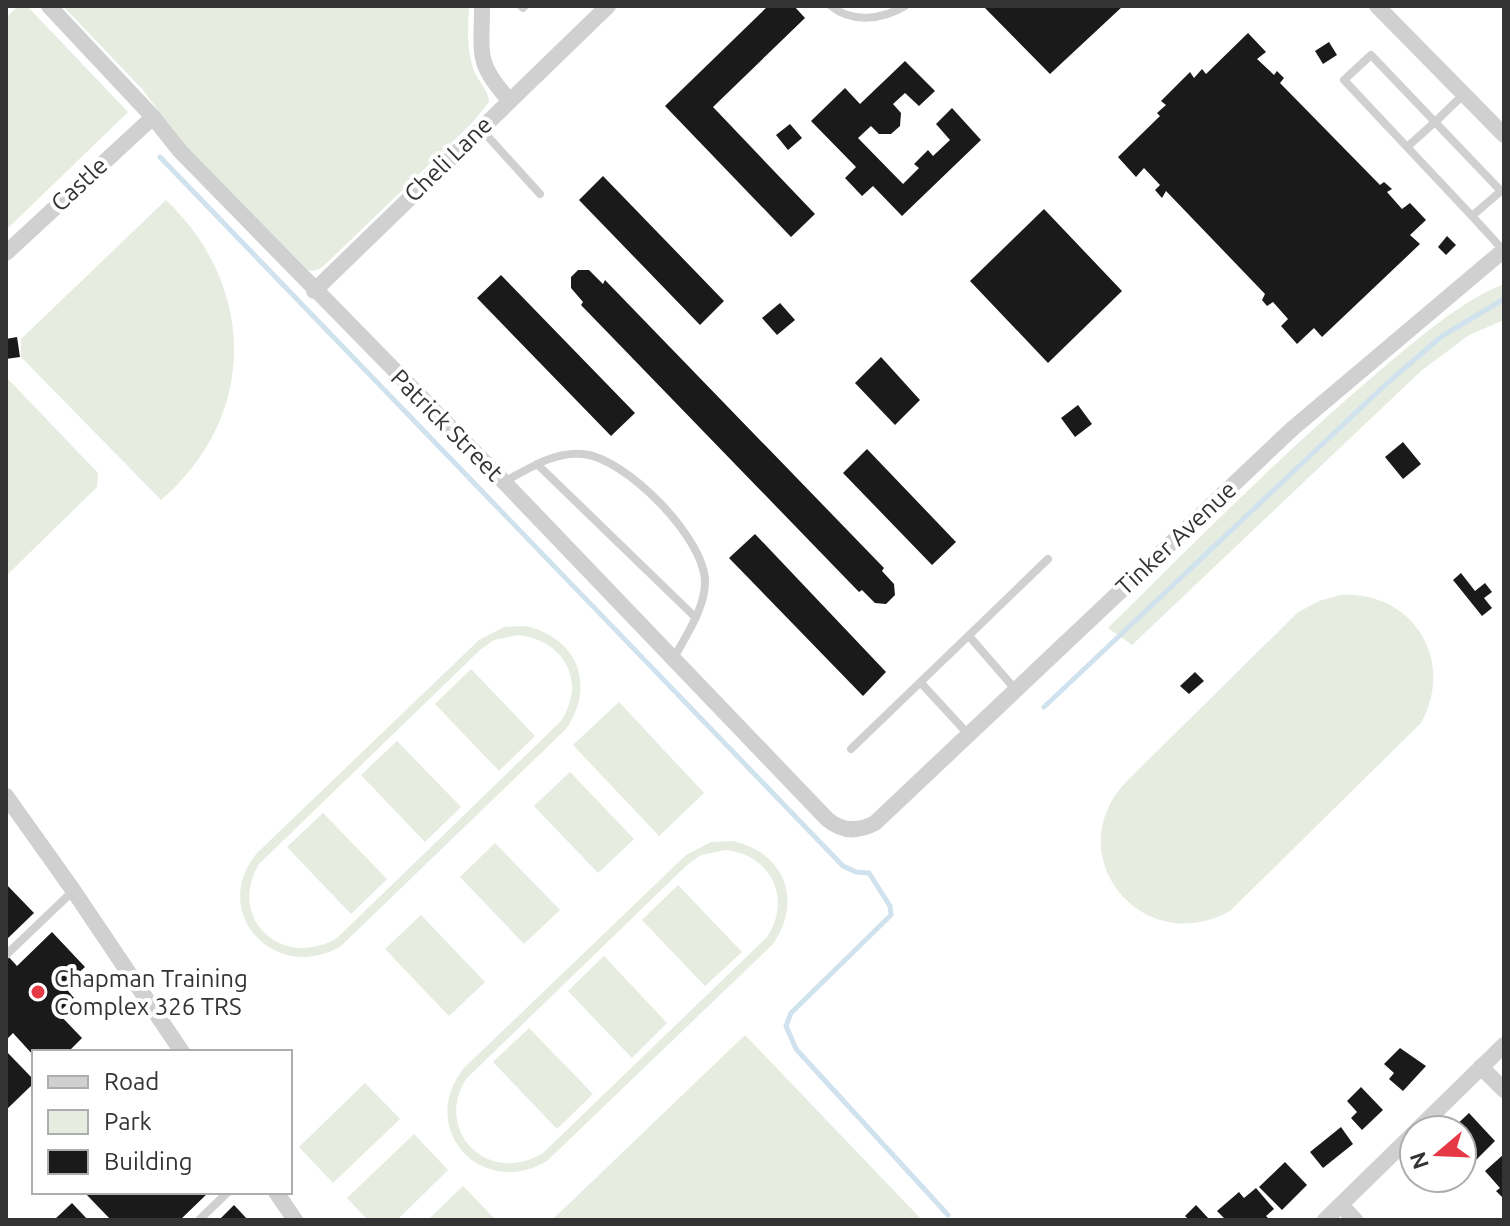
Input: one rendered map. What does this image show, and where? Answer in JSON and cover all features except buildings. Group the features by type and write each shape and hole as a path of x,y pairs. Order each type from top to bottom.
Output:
{"street":[{"name":"Patrick Street","path":"49,6 153,117 180,151 504,482 827,819 854,830"},
{"name":"Cheli Lane","path":"314,291 509,100 484,69 481,58 482,6"},
{"path":"509,100 608,6"},
{"path":"1377,6 1504,135"},
{"name":"Castle","path":"6,253 153,117"},
{"name":"Tinker Avenue","path":"854,830 875,823 1292,429 1504,250"},
{"path":"6,796 181,1050"},
{"path":"1434,1114 1504,1045"},
{"path":"1481,1067 1504,1090"},
{"path":"1325,1220 1398,1150"},
{"path":"277,1194 295,1220"},
{"path":"1341,1205 1355,1220"}],"lane":[{"path":"831,6 860,18 879,17 905,6"},
{"path":"1472,216 1501,191 1371,55 1344,80 1407,147 1504,250"},
{"path":"1407,147 1465,93"},
{"path":"479,128 540,194"},
{"path":"504,482 537,464 579,453 595,456 640,483 665,508 699,555 705,579 703,601 674,658"},
{"path":"537,464 695,617"},
{"path":"851,749 1048,559"},
{"path":"969,636 1016,690"},
{"path":"921,683 968,734"},
{"path":"6,955 73,890"},
{"path":"199,1220 226,1194"}],"green space":[{"path":"18,6 27,6 128,112 6,230 6,18"},
{"path":"63,6 469,6 470,56 489,102 472,123 327,262 312,271 183,143 142,89"},
{"path":"166,200 196,234 217,272 230,311 234,351 229,391 216,430 193,467 161,500 21,357 21,339"},
{"path":"1504,284 1504,320 1469,335 1421,371 1132,645 1108,628 1243,495 1348,398 1441,321 1472,300"},
{"path":"6,377 98,473 97,487 6,576"},
{"path":"1340,595 1366,596 1388,604 1406,617 1421,634 1430,653 1433,676 1431,699 1421,723 1230,911 1197,922 1167,922 1140,911 1119,892 1105,867 1101,839 1107,810 1127,781 1297,613 1319,601"},
{"path":"526,626 544,632 558,641 577,666 580,696 566,729 341,946 316,956 293,956 272,949 256,936 245,919 240,898 244,876 257,853 479,640 504,627","holes":["518,635 548,645 567,665 572,692 560,722 337,938 317,946 297,948 265,934 255,920 250,903 251,884 259,864 480,650 494,640"]},
{"path":"471,669 535,736 499,771 435,704"},
{"path":"619,702 704,793 659,836 573,745"},
{"path":"397,741 461,807 425,842 361,775"},
{"path":"570,772 634,839 598,873 534,806"},
{"path":"323,813 387,879 351,914 287,847"},
{"path":"733,841 751,847 776,867 784,880 787,911 773,944 547,1161 523,1171 499,1171 479,1165 463,1152 452,1134 447,1113 451,1091 464,1068 686,855 711,842","holes":["725,850 741,853 765,869 773,880 778,908 767,937 543,1153 523,1162 504,1163 472,1149 462,1135 457,1118 458,1099 466,1079 687,865 701,855"]},
{"path":"495,843 560,910 524,944 460,877"},
{"path":"678,885 742,952 705,986 642,920"},
{"path":"421,915 485,982 449,1016 385,949"},
{"path":"604,956 667,1023 632,1058 568,991"},
{"path":"529,1028 593,1094 557,1129 493,1062"},
{"path":"745,1035 922,1220 552,1220"},
{"path":"365,1083 400,1119 333,1183 299,1147"},
{"path":"414,1134 448,1170 397,1220 368,1220 347,1198"},
{"path":"463,1186 496,1220 428,1220"}],"waterway":[{"path":"160,157 843,866 856,872 869,873 890,906 891,915 791,1013 786,1026 796,1049 948,1215"},
{"path":"1044,707 1384,386 1442,336 1504,299"}],"place":[{"name":"Chapman Training Complex 326 TRS","path":"38,992"}]}
